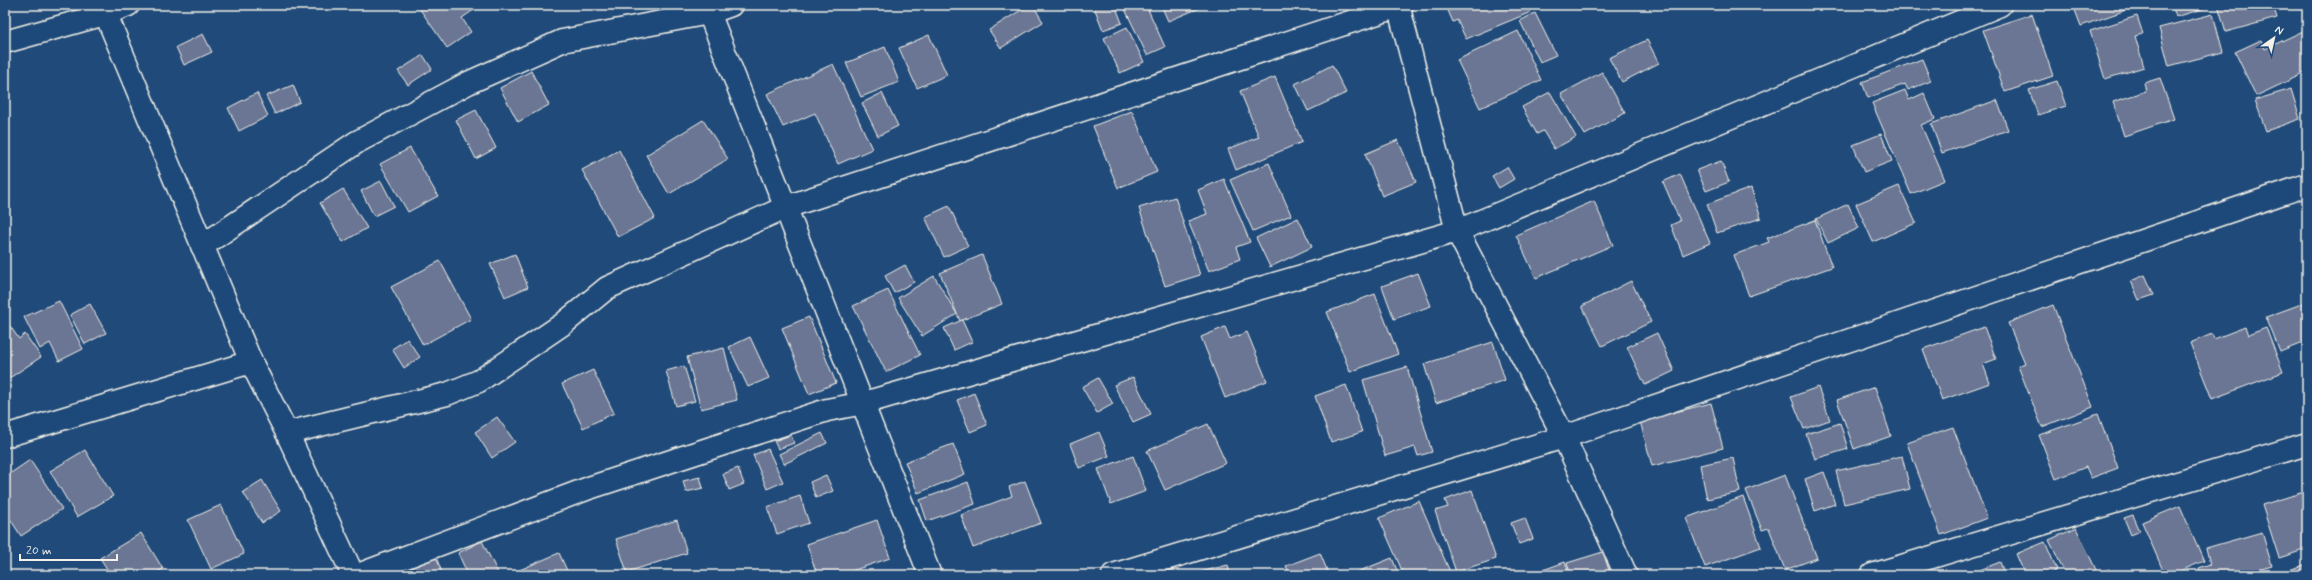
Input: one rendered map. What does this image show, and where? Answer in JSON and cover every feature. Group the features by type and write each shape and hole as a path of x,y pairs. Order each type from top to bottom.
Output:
{"street":[{"path":"5,42 104,10 128,5"},
{"path":"202,246 357,142 468,83 562,41 731,5"},
{"path":"287,433 447,394 479,381 563,324 607,288 786,208 1400,5 1457,231 1564,437 1626,575"},
{"path":"358,575 588,488 827,410 864,403 1457,231 2000,5"},
{"path":"707,9 864,403 930,575"},
{"path":"104,10 251,362 287,433 354,575"},
{"path":"1113,575 1564,437 2307,185"},
{"path":"5,436 251,362"},
{"path":"1872,575 2307,444"}],"building":[{"path":"417,5 481,5 462,18 471,32 447,48"},
{"path":"1029,5 1033,5 1043,22 1001,48 989,30"},
{"path":"1098,5 1115,5 1122,23 1103,30 1094,7"},
{"path":"1123,5 1146,5 1165,47 1147,55"},
{"path":"1161,5 1207,5 1168,21"},
{"path":"1527,5 1531,12 1466,39 1457,20 1453,22 1446,6"},
{"path":"2073,5 2140,5 2081,26"},
{"path":"2172,5 2212,5 2212,6 2176,17"},
{"path":"2218,5 2273,5 2277,18 2226,32"},
{"path":"1535,13 1556,55 1540,62 1520,21"},
{"path":"2032,14 2053,76 2005,92 1983,30"},
{"path":"2213,14 2223,52 2169,66 2159,28"},
{"path":"2137,16 2143,34 2135,36 2144,67 2105,79 2090,31"},
{"path":"1127,27 1144,62 1120,73 1104,38"},
{"path":"1518,31 1541,80 1480,108 1457,60"},
{"path":"2303,31 2307,39 2307,72 2256,96 2235,52 2261,40 2265,49"},
{"path":"203,34 212,52 184,65 176,47"},
{"path":"929,35 947,75 917,88 899,48"},
{"path":"1647,40 1659,63 1622,82 1609,58"},
{"path":"885,47 899,82 861,97 846,63"},
{"path":"423,55 432,69 408,85 398,71"},
{"path":"1922,59 1931,81 1908,90 1905,84 1868,98 1862,82"},
{"path":"833,64 872,149 838,164 815,113 783,127 767,94"},
{"path":"1332,65 1346,93 1308,111 1295,84"},
{"path":"531,71 549,105 518,122 500,88"},
{"path":"1602,72 1625,113 1585,135 1561,94"},
{"path":"1275,77 1302,142 1236,170 1228,149 1259,137 1240,91"},
{"path":"2160,78 2174,119 2124,136 2113,102 2146,91 2144,83"},
{"path":"2057,81 2066,106 2038,115 2029,90"},
{"path":"293,85 300,102 275,114 266,96"},
{"path":"2291,89 2300,119 2266,131 2255,100"},
{"path":"1905,90 1909,100 1924,93 1935,119 1921,125 1945,180 1911,194 1872,103"},
{"path":"1550,92 1576,137 1554,149 1543,131 1537,134 1522,107"},
{"path":"257,93 268,116 239,131 228,108"},
{"path":"882,93 898,126 878,136 862,103"},
{"path":"1997,100 2008,130 1942,153 1931,124"},
{"path":"476,110 496,148 476,159 456,120"},
{"path":"1132,111 1157,172 1118,188 1093,126"},
{"path":"703,120 728,159 669,194 646,155"},
{"path":"1881,134 1892,161 1864,172 1853,145"},
{"path":"1398,140 1416,182 1382,196 1365,154"},
{"path":"410,148 438,196 408,212 380,164"},
{"path":"619,150 655,218 618,237 582,170"},
{"path":"1721,161 1729,182 1706,191 1697,170"},
{"path":"1269,163 1291,215 1253,231 1230,180"},
{"path":"1507,167 1514,179 1499,188 1492,176"},
{"path":"1680,174 1710,243 1683,255 1671,225 1680,221 1663,182"},
{"path":"1224,179 1250,242 1236,247 1240,259 1209,271 1188,221 1207,214 1198,190"},
{"path":"381,181 394,206 374,216 361,191"},
{"path":"1899,186 1916,223 1873,242 1856,204"},
{"path":"1751,188 1761,218 1717,233 1707,204"},
{"path":"343,189 367,228 343,242 320,203"},
{"path":"1175,197 1200,275 1165,286 1139,208"},
{"path":"1594,201 1613,245 1536,278 1516,235"},
{"path":"1848,204 1859,228 1828,243 1816,219"},
{"path":"949,206 968,246 944,257 925,217"},
{"path":"1298,218 1312,247 1270,267 1256,238"},
{"path":"1815,220 1832,267 1749,296 1734,255 1769,242 1767,238"},
{"path":"515,254 528,287 505,297 490,264"},
{"path":"982,255 1002,304 960,321 940,273"},
{"path":"440,261 471,319 423,345 391,287"},
{"path":"905,265 914,282 894,293 885,276"},
{"path":"1418,273 1431,306 1394,319 1382,286"},
{"path":"2145,275 2154,295 2139,300 2131,281"},
{"path":"934,276 957,314 922,336 898,298"},
{"path":"1631,281 1651,322 1602,346 1582,306"},
{"path":"888,290 920,355 886,372 853,306"},
{"path":"1375,294 1398,354 1350,372 1327,312"},
{"path":"59,301 83,349 59,361 50,343 40,349 24,317"},
{"path":"2307,302 2307,341 2280,352 2266,317"},
{"path":"90,304 106,333 85,344 70,315"},
{"path":"2053,305 2093,407 2042,427 2018,366 2025,363 2008,323"},
{"path":"809,317 836,383 809,394 782,328"},
{"path":"5,319 19,339 25,334 41,357 5,381"},
{"path":"962,320 972,342 954,350 944,328"},
{"path":"1225,327 1230,339 1247,332 1267,381 1225,398 1201,337"},
{"path":"1984,327 1996,359 1983,364 1990,383 1942,400 1923,349"},
{"path":"2245,327 2248,335 2266,328 2283,372 2212,399 2190,343 2212,334 2214,339"},
{"path":"1657,333 1674,371 1645,385 1627,347"},
{"path":"750,337 769,378 748,387 729,347"},
{"path":"407,339 420,357 404,368 392,349"},
{"path":"1493,342 1505,380 1436,403 1424,364"},
{"path":"724,348 737,400 701,409 687,357"},
{"path":"684,366 695,401 676,406 666,371"},
{"path":"1407,367 1432,452 1418,456 1415,447 1385,456 1363,380"},
{"path":"593,370 614,413 583,428 562,384"},
{"path":"1133,377 1151,414 1133,422 1114,385"},
{"path":"1098,378 1113,404 1097,413 1082,387"},
{"path":"1346,385 1362,432 1331,442 1315,396"},
{"path":"1818,387 1830,420 1804,429 1791,397"},
{"path":"1875,387 1891,436 1854,449 1837,400"},
{"path":"974,393 987,425 970,432 957,400"},
{"path":"1711,403 1723,448 1652,466 1640,421"},
{"path":"2098,414 2118,468 2091,478 2086,467 2056,479 2039,435"},
{"path":"497,417 515,442 492,458 475,432"},
{"path":"1840,423 1848,449 1815,459 1806,434"},
{"path":"1208,424 1226,463 1165,490 1147,451"},
{"path":"1953,427 1987,518 1941,535 1907,443"},
{"path":"1099,432 1109,456 1079,468 1070,444"},
{"path":"822,433 827,443 784,464 779,454"},
{"path":"791,435 794,443 778,449 774,441"},
{"path":"953,444 965,474 918,493 905,462"},
{"path":"768,449 783,482 767,489 753,455"},
{"path":"85,450 113,496 77,517 50,471"},
{"path":"1133,456 1146,491 1111,504 1098,469"},
{"path":"1902,456 1910,489 1844,504 1836,471"},
{"path":"1733,458 1740,492 1707,499 1700,465"},
{"path":"30,460 62,509 21,536 5,511 5,477"},
{"path":"738,468 744,484 729,490 723,474"},
{"path":"1824,472 1835,504 1815,511 1805,479"},
{"path":"826,475 833,491 816,498 810,482"},
{"path":"1785,475 1817,558 1785,570 1769,528 1762,530 1746,490"},
{"path":"700,477 703,488 686,492 683,481"},
{"path":"262,480 281,511 262,523 243,492"},
{"path":"1025,481 1041,523 973,548 961,515 1012,496 1009,487"},
{"path":"968,482 975,504 927,521 920,500"},
{"path":"1472,490 1496,559 1456,572 1435,511 1448,507 1445,500"},
{"path":"2307,491 2307,549 2279,558 2262,505"},
{"path":"800,496 809,523 777,534 767,507"},
{"path":"1743,497 1761,547 1705,567 1686,518"},
{"path":"1419,501 1451,574 1404,575 1379,518"},
{"path":"221,505 244,554 211,569 188,520"},
{"path":"2180,506 2204,561 2170,575 2165,575 2142,522"},
{"path":"2133,515 2140,531 2131,535 2124,518"},
{"path":"1525,518 1533,539 1519,544 1511,523"},
{"path":"677,520 687,553 627,572 616,539"},
{"path":"877,520 890,558 840,575 817,575 807,544"},
{"path":"2076,528 2098,574 2109,569 2112,575 2066,575 2049,540"},
{"path":"2262,532 2272,566 2240,575 2201,575 2199,568 2210,564 2206,548"},
{"path":"141,533 163,569 153,575 111,575 100,558"},
{"path":"482,541 498,573 492,575 468,575 458,553"},
{"path":"2045,542 2057,570 2046,575 2025,575 2016,554"},
{"path":"1603,552 1609,570 1614,568 1616,575 1571,575 1567,563"},
{"path":"559,553 569,575 517,575 515,572"},
{"path":"1320,553 1329,575 1290,575 1286,566"},
{"path":"436,557 443,575 397,575 397,574"},
{"path":"1392,558 1399,575 1358,575 1357,572"},
{"path":"1565,562 1570,575 1529,575"},
{"path":"2000,562 2005,575 1967,575"},
{"path":"2307,564 2307,575 2287,575 2286,571"},
{"path":"1228,565 1230,575 1189,575"}]}
